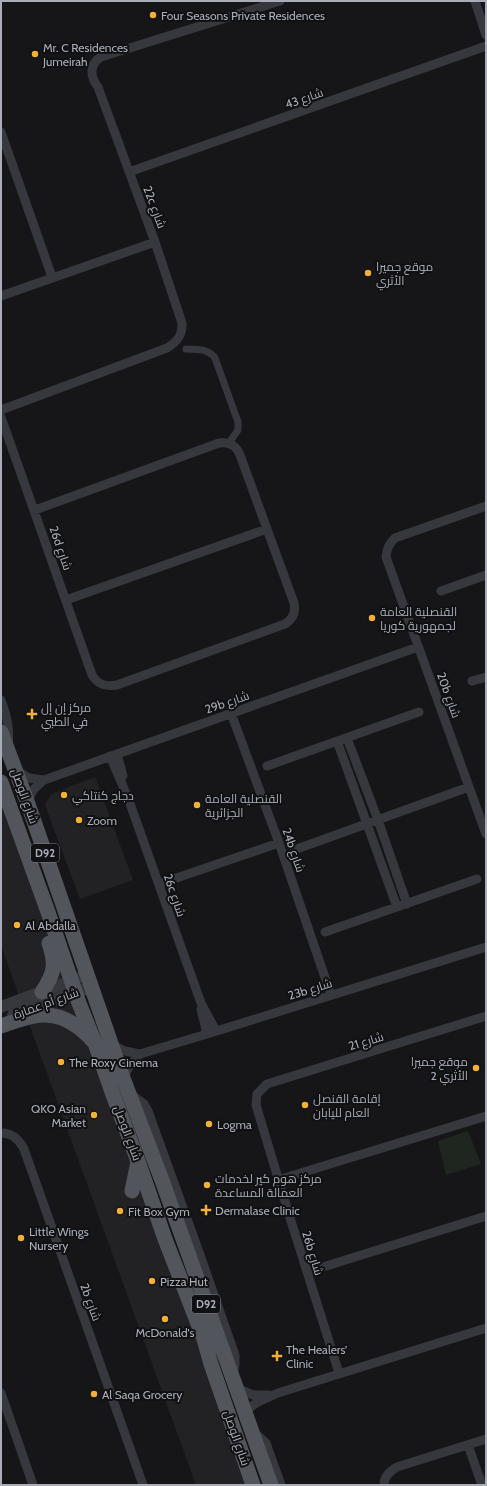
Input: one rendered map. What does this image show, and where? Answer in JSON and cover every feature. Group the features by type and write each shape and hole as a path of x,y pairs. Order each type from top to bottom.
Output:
{"main road":[{"name":"شارع الوصل","path":"1,732 27,801 123,1078 163,1183 271,1485"},
{"name":"شارع الوصل","path":"1,782 165,1239 204,1339 211,1364 253,1485"},
{"path":"48,912 62,925 78,970 83,971 88,976"},
{"path":"42,992 51,977 54,966 53,955 47,936 48,912"},
{"path":"1,1026 30,1016 44,1014 58,1016 73,1023 95,1043"},
{"path":"132,1191 138,1161"},
{"path":"204,1339 213,1354 231,1402 236,1408 245,1412"}],"street":[{"name":"22c شارع","path":"1,410 167,348 173,345 181,336 182,323 155,242 98,88 98,71 102,63 108,56 280,1"},
{"path":"475,1 486,35"},
{"name":"شارع 43","path":"129,172 486,46"},
{"path":"1,132 52,277"},
{"path":"1,296 155,242"},
{"path":"186,349 208,351 215,358 238,422 238,430 229,443"},
{"name":"26d شارع","path":"1,417 92,674 97,682 101,684 112,686 138,678 285,624 293,617 295,608 294,603 267,529"},
{"path":"34,510 219,443 229,443 238,451 267,529 66,600"},
{"name":"20b شارع","path":"486,506 395,538 390,543 386,557 486,834"},
{"path":"441,591 486,575"},
{"name":"29b شارع","path":"27,801 34,789 44,780 418,647"},
{"path":"472,682 486,677"},
{"name":"شارع الوصل","path":"1,700 9,723 10,734 8,749"},
{"path":"267,766 419,712"},
{"name":"24b شارع","path":"232,713 279,843 331,995"},
{"path":"347,738 378,820 407,904"},
{"path":"337,741 397,907"},
{"name":"26c شارع","path":"113,755 201,1003 203,1019 211,1033"},
{"path":"16,770 29,778 44,780"},
{"path":"294,850 469,787"},
{"path":"159,884 279,843"},
{"path":"324,932 477,880"},
{"name":"23b شارع","path":"140,1054 486,947"},
{"name":"شارع أم عمارة","path":"1,1020 73,986 88,976"},
{"name":"شارع أم عمارة","path":"1,1007 42,992 73,986"},
{"name":"شارع 21","path":"257,1094 267,1084 486,1016"},
{"path":"112,1045 125,1051 140,1054 129,1067 123,1078"},
{"name":"26b شارع","path":"257,1094 256,1105 339,1374"},
{"path":"278,1180 486,1116"},
{"name":"2b شارع","path":"5,1133 18,1140 24,1149 143,1485"},
{"path":"307,1272 486,1216"},
{"path":"245,1412 260,1401 278,1394 486,1328"},
{"path":"234,1383 253,1395 278,1394"},
{"path":"1,1393 33,1485"},
{"name":"شارع الوصل","path":"251,1430 266,1443 281,1485"},
{"path":"384,1484 386,1476 391,1470 397,1467 486,1439"},
{"path":"468,1445 482,1485"}],"shaded area":[{"path":"95,777 133,880 80,899 45,805 51,794"},
{"path":"1,782 57,949 78,1024 95,1043 254,1485 196,1485 1,946"},
{"path":"468,1131 481,1164 446,1175 438,1141"}],"place":[{"name":"Four Seasons Private Residences","path":"153,15"},
{"name":"Mr. C Residences Jumeirah","path":"35,54"},
{"name":"موقع جميرا الأثري","path":"368,273"},
{"name":"القنصلية العامة لجمهورية كوريا","path":"372,618"},
{"name":"مركز إن إل في الطبي","path":"32,714"},
{"name":"دجاج كنتاكي","path":"64,795"},
{"name":"القنصلية العامة الجزائرية","path":"197,805"},
{"name":"Zoom","path":"79,820"},
{"name":"Al Abdalla","path":"17,925"},
{"name":"The Roxy Cinema","path":"61,1062"},
{"name":"موقع جميرا 2 الأثري","path":"476,1068"},
{"name":"إقامة القنصل العام لليابان","path":"305,1105"},
{"name":"QKO Asian Market","path":"94,1115"},
{"name":"Logma","path":"209,1124"},
{"name":"مركز هوم كير لخدمات العمالة المساعدة","path":"207,1185"},
{"name":"Dermalase Clinic","path":"206,1210"},
{"name":"Fit Box Gym","path":"120,1211"},
{"name":"Little Wings Nursery","path":"21,1238"},
{"name":"Pizza Hut","path":"152,1281"},
{"name":"McDonald's","path":"165,1319"},
{"name":"The Healers’ Clinic","path":"277,1356"},
{"name":"Al Saqa Grocery","path":"94,1394"}]}
